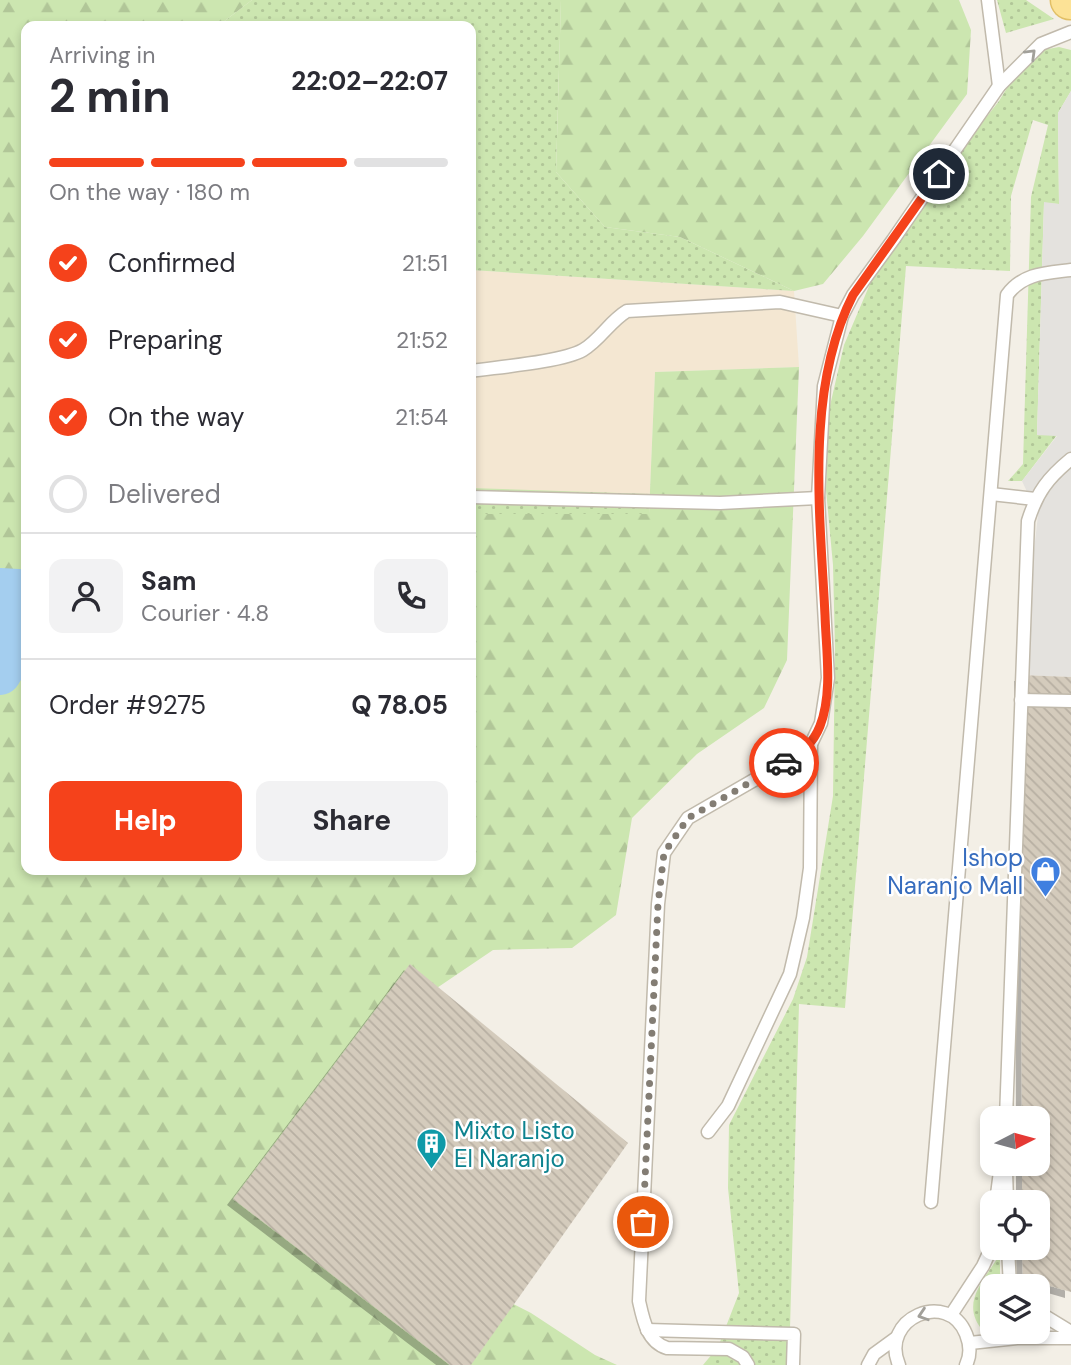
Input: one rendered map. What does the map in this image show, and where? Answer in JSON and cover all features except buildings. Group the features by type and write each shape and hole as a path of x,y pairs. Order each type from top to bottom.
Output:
{"lane":[{"path":"988,0 999,86"},
{"path":"708,1132 727,1106 790,974 803,918 810,868 811,744 821,723 828,678 818,498 824,386 842,316 853,295 999,86 1041,44 1071,32"},
{"path":"931,1202 1007,295 1015,283 1027,278 1071,270"},
{"path":"476,370 565,356 583,350 615,318 627,311 780,302 842,316"},
{"path":"1006,1106 1028,521 1035,499 1051,476 1071,458"},
{"path":"991,494 1035,499"},
{"path":"476,497 720,503 818,498"},
{"path":"1021,701 1071,701"},
{"path":"748,1365 743,1357 729,1349 667,1348 658,1345 647,1330 639,1301 658,904 664,853 688,818 794,757 811,744"},
{"path":"951,1315 985,1260"},
{"path":"899,1365 895,1355 896,1338 904,1323 918,1314 935,1311 951,1315 964,1327 970,1343 966,1365"},
{"path":"1050,1319 1071,1332"},
{"path":"647,1330 794,1334 793,1365"},
{"path":"868,1365 874,1354 896,1338"},
{"path":"970,1343 1017,1338 1071,1338"}],"shaded area":[{"path":"1071,91 1071,677 1020,675 1038,515 1022,481 1057,436 1037,435 1044,202 1059,204 1058,113"},
{"path":"476,270 794,291 799,367 655,372 649,514 476,527"}],"green space":[{"path":"0,0 252,0 225,21 21,21 21,875 476,875 476,516 477,514 649,514 655,372 799,367 787,660 764,708 697,754 632,818 616,915 572,948 493,950 428,994 434,1263 531,1313 595,1355 617,1365 0,1365"},
{"path":"252,0 561,0 556,172 605,227 680,237 794,291 476,270 476,21 225,21"},
{"path":"561,0 959,0 971,30 967,94 863,236 823,284 794,291 680,237 605,227 556,172"},
{"path":"997,0 1026,0 1054,19 1006,33"},
{"path":"1059,47 1071,50 1071,91 1058,113 1059,204 1044,203 1037,435 1057,435 1022,481 1008,481 1023,464 1031,197 1048,125 1033,120 1011,196 1010,271 906,266 845,1008 799,1004 789,1365 703,1365 718,1347 739,1293 728,1188 729,1125 793,999 807,957 833,796 835,649 833,565 826,490 829,410 844,345 887,244 999,101 1019,68 1037,51"},
{"path":"476,488 650,494 649,514 478,514 476,518"},
{"path":"996,1260 1000,1260 1000,1274 986,1274"},
{"path":"980,1284 980,1326 973,1311"}],"waterway":[{"path":"0,589 18,590 16,647 0,674"}],"way so far":[{"path":"643,1222 658,904 664,853 688,818 784,763"}],"place":[{"name":"Ishop Naranjo Mall","path":"1046,898"},
{"name":"Mixto Listo El Naranjo","path":"431,1171"}],"route":[{"path":"784,763 811,744 821,723 828,678 818,498 824,386 842,316 853,295 939,174"}]}
